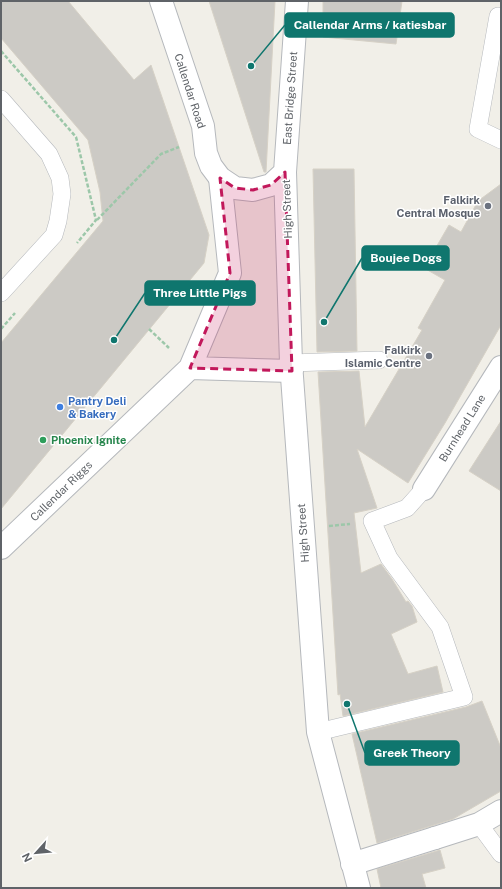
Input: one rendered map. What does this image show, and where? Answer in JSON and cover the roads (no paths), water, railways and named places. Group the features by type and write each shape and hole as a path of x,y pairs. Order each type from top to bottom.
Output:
{"street":[{"name":"Callendar Road","path":"160,1 203,126 206,153 215,172"},
{"name":"East Bridge Street","path":"286,172 297,1"},
{"path":"215,172 235,188 253,190 271,185 286,172"},
{"name":"Callendar Riggs","path":"1,548 190,368 230,274 215,172"},
{"name":"High Street","path":"286,172 291,367 318,732 359,888"},
{"path":"190,368 291,367"},
{"name":"Burnhead Lane","path":"424,490 501,368"},
{"path":"352,864 479,824 501,811"}],"lane":[{"path":"498,16 478,128 501,140"},
{"path":"1,99 49,154 60,178 62,194 58,222 54,235 1,292"},
{"path":"291,367 379,360"},
{"path":"318,732 464,697 440,627 389,558 372,521 407,508 424,490"},
{"path":"479,824 501,854"}],"place":[{"name":"Callendar Arms / katiesbar","path":"251,66"},
{"name":"Falkirk Central Mosque","path":"488,206"},
{"name":"Boujee Dogs","path":"324,322"},
{"name":"Three Little Pigs","path":"114,340"},
{"name":"Falkirk Islamic Centre","path":"429,356"},
{"name":"Pantry Deli & Bakery","path":"60,407"},
{"name":"Phoenix Ignite","path":"43,440"},
{"name":"Greek Theory","path":"347,704"}]}
